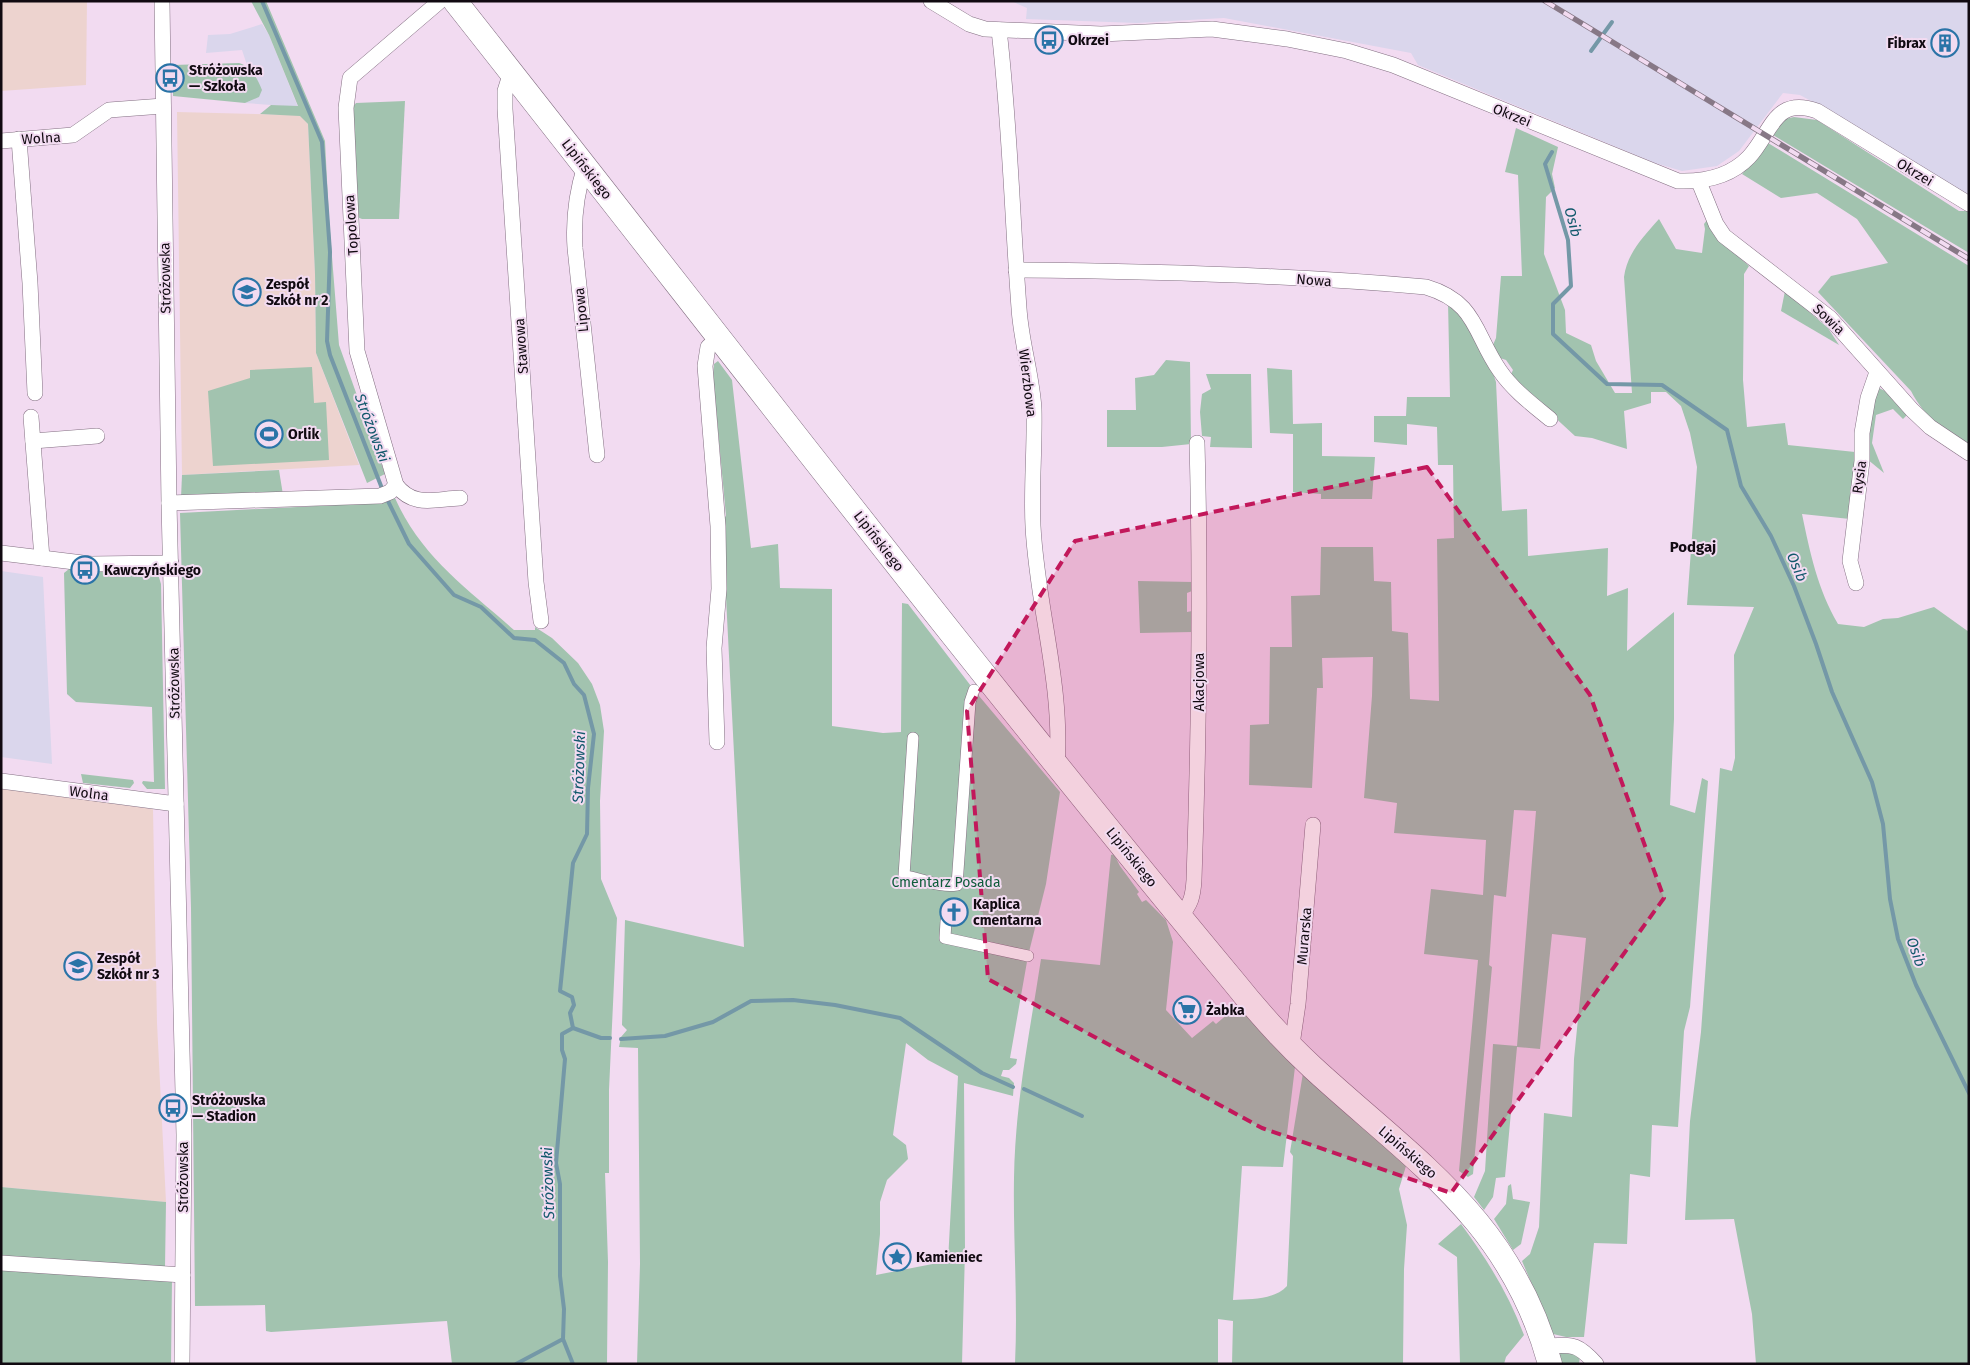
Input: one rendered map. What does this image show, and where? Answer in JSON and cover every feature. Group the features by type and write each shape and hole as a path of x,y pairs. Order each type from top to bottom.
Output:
{"main road":[{"name":"Lipińskiego","path":"455,1 1058,766 1247,998 1288,1044 1440,1180 1490,1236 1513,1272 1532,1311 1547,1355"}],"street":[{"name":"Stróżowska","path":"162,1 169,503 184,1135 182,1364"},
{"name":"Topolowa","path":"389,491 357,351 349,202 346,108 348,87 350,78 440,1"},
{"name":"Okrzei","path":"931,1 969,24 985,29 1101,34 1212,29 1287,39 1346,52 1393,65 1673,179 1699,182 1718,177 1735,168 1748,157 1784,110 1795,106 1804,106 1817,111 1969,204"},
{"name":"Wierzbowa","path":"999,30 1007,110 1016,270 1022,338 1034,409 1032,526 1037,573 1055,685 1059,722 1058,766"},
{"name":"Stawowa","path":"511,72 505,91 536,582 541,621"},
{"name":"Wolna","path":"1,141 73,135 109,110 163,106"},
{"path":"19,140 30,283 35,393"},
{"name":"Lipowa","path":"585,166 579,186 574,220 575,248 597,455"},
{"name":"Sowia","path":"1699,182 1716,224 1724,236 1830,318 1877,372 1930,427 1969,453"},
{"name":"Nowa","path":"1016,270 1097,270 1304,279 1398,285 1439,291 1445,293 1463,308 1476,326 1500,371 1524,397 1550,419"},
{"path":"717,742 714,648 720,589 718,526 705,366 708,347 719,337"},
{"name":"Rysia","path":"1856,583 1850,561 1862,461 1862,433 1868,398 1877,372"},
{"path":"31,417 42,558"},
{"path":"33,441 97,436"},
{"name":"Akacjowa","path":"1180,916 1189,907 1194,895 1198,762 1200,563 1198,444"},
{"path":"169,503 389,491 403,494 415,501 460,498"},
{"path":"1,553 91,564 171,563"},
{"path":"913,738 904,876 920,878 933,884 957,885 970,702 974,690"},
{"name":"Wolna","path":"1,781 176,804"},
{"name":"Murarska","path":"1288,1044 1293,1038 1298,1004 1313,825"},
{"path":"946,922 945,938 1028,956"},
{"path":"1,1262 183,1275"},
{"path":"1547,1355 1564,1344 1581,1349 1596,1364"}],"highlighted area":[{"path":"1427,467 1590,695 1664,898 1451,1193 1262,1128 988,979 967,711 1075,541"}],"shaded area":[{"path":"1,1 87,1 86,85 1,91"},
{"path":"1011,1 1969,1 1969,207 1833,113 1800,95 1783,93 1739,151 1717,166 1682,171 1655,163 1418,65 1411,53 1224,18 1137,23 1026,19 1027,8"},
{"path":"262,24 269,35 298,107 245,103 259,97 257,78 247,65 242,50 206,53 208,35 230,34"},
{"name":"Zespół Szkół nr 2","path":"177,112 300,115 308,124 315,274 316,353 359,465 182,475"},
{"path":"1,571 43,577 52,764 1,757"},
{"name":"Zespół Szkół nr 3","path":"1,788 153,809 157,1023 166,1202 1,1187"}],"green space":[{"path":"251,1 266,1 325,141 339,345 385,474 367,483 316,353 315,274 308,124 300,116 260,114 271,105 298,106 269,35"},
{"path":"239,63 251,70 256,77 262,90 259,97 245,103 173,96 173,65"},
{"path":"405,101 399,219 362,219 357,217 352,108 356,103"},
{"path":"1794,117 1817,120 1959,211 1969,211 1969,253 1773,135 1785,119"},
{"path":"1516,128 1558,147 1552,174 1555,188 1546,197 1544,254 1565,310 1566,333 1591,345 1596,361 1615,393 1632,393 1624,277 1632,253 1659,219 1676,249 1702,253 1704,224 1707,220 1723,243 1749,266 1744,274 1743,380 1747,427 1785,423 1788,445 1855,452 1858,459 1850,498 1850,519 1802,514 1820,585 1838,624 1864,627 1883,619 1898,618 1934,607 1969,632 1969,1364 1756,1364 1752,1314 1734,1219 1685,1220 1690,1121 1701,1032 1720,768 1732,771 1735,758 1734,655 1754,607 1687,605 1697,467 1690,433 1681,406 1666,392 1651,392 1651,403 1624,411 1627,449 1592,438 1575,436 1510,376 1513,370 1506,360 1497,357 1492,347 1496,338 1501,276 1522,276 1518,175 1505,172"},
{"path":"1768,143 1969,266 1969,446 1943,429 1922,409 1911,391 1818,292 1831,276 1888,263 1857,219 1817,193 1781,198 1742,174"},
{"path":"1785,291 1828,328 1839,345 1781,311"},
{"path":"1448,302 1459,312 1489,361 1496,382 1502,511 1527,509 1528,556 1608,548 1607,596 1628,588 1627,651 1674,612 1674,719 1670,805 1695,813 1702,778 1708,781 1690,1007 1684,1031 1678,1127 1652,1125 1650,1177 1630,1174 1627,1244 1594,1243 1584,1337 1566,1337 1553,1334 1522,1261 1530,1254 1539,1227 1544,1113 1572,1117 1574,1059 1586,938 1552,934 1540,1049 1517,1047 1505,1177 1496,1178 1493,1197 1484,1210 1474,1197 1485,1171 1493,1044 1517,1046 1536,811 1514,810 1506,897 1494,895 1489,965 1492,967 1473,1174 1468,1177 1459,1171 1478,960 1424,954 1431,889 1483,895 1486,840 1394,833 1397,803 1364,798 1373,657 1322,658 1323,688 1317,688 1312,788 1249,785 1250,725 1269,724 1270,647 1292,647 1291,596 1320,595 1321,547 1373,547 1374,581 1391,582 1392,631 1408,633 1410,699 1439,701 1437,539 1454,538 1453,465 1438,465 1437,427 1407,424 1407,445 1374,442 1374,416 1406,416 1407,397 1450,397"},
{"path":"1166,360 1190,362 1191,444 1162,447 1107,447 1107,410 1136,410 1135,378 1154,375"},
{"name":"Cmentarz Posada","path":"718,361 732,380 751,548 778,544 780,588 832,589 832,726 883,733 901,732 902,603 908,604 974,690 1060,792 1046,884 1028,956 1010,1058 1017,1059 1016,1064 1009,1070 1003,1070 1001,1076 1009,1078 1014,1083 1013,1096 964,1083 965,1251 962,1364 637,1364 640,1264 638,1048 619,1047 621,1037 627,1030 622,1025 625,920 744,947 722,520 726,516 713,377 714,364","holes":["906,1043 928,1060 958,1076 948,1261 876,1275 880,1234 880,1202 887,1180 908,1159 906,1145 893,1135"]},
{"name":"Orlik","path":"312,367 314,403 326,402 329,460 213,466 208,391 250,378 250,370"},
{"path":"1267,368 1292,370 1293,424 1322,423 1322,456 1375,457 1372,499 1321,499 1321,494 1293,492 1293,434 1270,433"},
{"path":"1206,374 1251,374 1252,448 1210,447 1211,437 1202,436 1200,412 1202,394 1211,389"},
{"path":"1879,388 1885,391 1907,415 1903,419 1893,409 1876,415 1872,443 1884,473 1867,459 1868,418"},
{"path":"279,470 283,495 181,498 182,475"},
{"path":"395,498 418,538 447,571 514,630 535,630 535,627 552,638 578,663 592,684 600,705 604,731 600,801 601,879 617,918 609,1090 609,1173 605,1173 608,1262 607,1364 452,1364 447,1321 271,1332 266,1331 265,1305 195,1306 191,908 180,513 374,503"},
{"path":"69,569 79,570 79,574 89,574 89,571 152,570 158,574 161,584 165,789 147,789 142,783 143,781 154,782 152,707 76,702 67,694 64,573"},
{"path":"1138,581 1193,582 1192,591 1187,593 1187,612 1192,611 1193,632 1140,633"},
{"path":"81,774 133,780 134,783 130,788 83,783"},
{"path":"1114,854 1120,866 1139,892 1137,894 1142,902 1146,900 1166,920 1173,942 1166,1010 1192,1038 1213,1021 1216,1024 1236,1007 1242,1007 1295,1067 1283,1167 1242,1166 1233,1300 1269,1296 1282,1291 1287,1286 1293,1156 1290,1152 1303,1073 1307,1074 1406,1166 1399,1189 1407,1225 1404,1269 1403,1364 1232,1364 1233,1321 1218,1319 1218,1364 1015,1364 1015,1150 1024,1068 1041,959 1100,965 1111,855"},
{"path":"1511,1184 1513,1199 1530,1202 1521,1244 1513,1250 1494,1219 1506,1204 1508,1186"},
{"path":"1,1187 166,1202 165,1267 172,1279 171,1364 1,1364"},
{"path":"1461,1224 1497,1278 1524,1335 1506,1357 1504,1364 1460,1364 1457,1257 1438,1244"},
{"path":"1564,1351 1580,1356 1579,1364 1561,1364 1559,1353"}],"waterway":[{"name":"Stróżowski","path":"262,1 322,142 330,252 327,341 330,355 383,491"},
{"name":"Osib","path":"1591,51 1612,22"},
{"name":"Osib","path":"1552,152 1545,164 1568,240 1571,286 1553,304 1553,334 1607,384 1662,385 1727,430 1741,486 1771,536 1794,586 1832,692 1872,782 1883,824 1890,899 1898,939 1916,985 1969,1093"},
{"name":"Stróżowski","path":"386,497 409,544 454,595 481,607 514,638 535,640 564,663 574,684 584,695 594,734 588,788 587,834 573,863 560,991 572,997 574,1005 570,1013 573,1028 562,1034 562,1050 565,1059 556,1163 560,1184 560,1276 564,1309 563,1339 516,1364"},
{"path":"621,1039 665,1036 713,1022 751,1001 793,1000 835,1005 900,1018 982,1073 1013,1087"},
{"path":"573,1028 601,1038 610,1038"},
{"path":"1024,1089 1082,1116"},
{"path":"563,1339 573,1364"}],"railway":[{"path":"1545,1 1969,259"}],"place":[{"name":"Okrzei","path":"1049,40"},
{"name":"Fibrax","path":"1945,43"},
{"name":"Stróżowska — Szkoła","path":"170,78"},
{"name":"Zespół Szkół nr 2","path":"247,292"},
{"name":"Orlik","path":"269,434"},
{"name":"Kawczyńskiego","path":"85,570"},
{"name":"Kaplica cmentarna","path":"954,912"},
{"name":"Zespół Szkół nr 3","path":"78,966"},
{"name":"Żabka","path":"1187,1010"},
{"name":"Stróżowska — Stadion","path":"173,1108"},
{"name":"Kamieniec","path":"897,1257"}],"district":[{"name":"Podgaj","path":"1693,547"}]}
